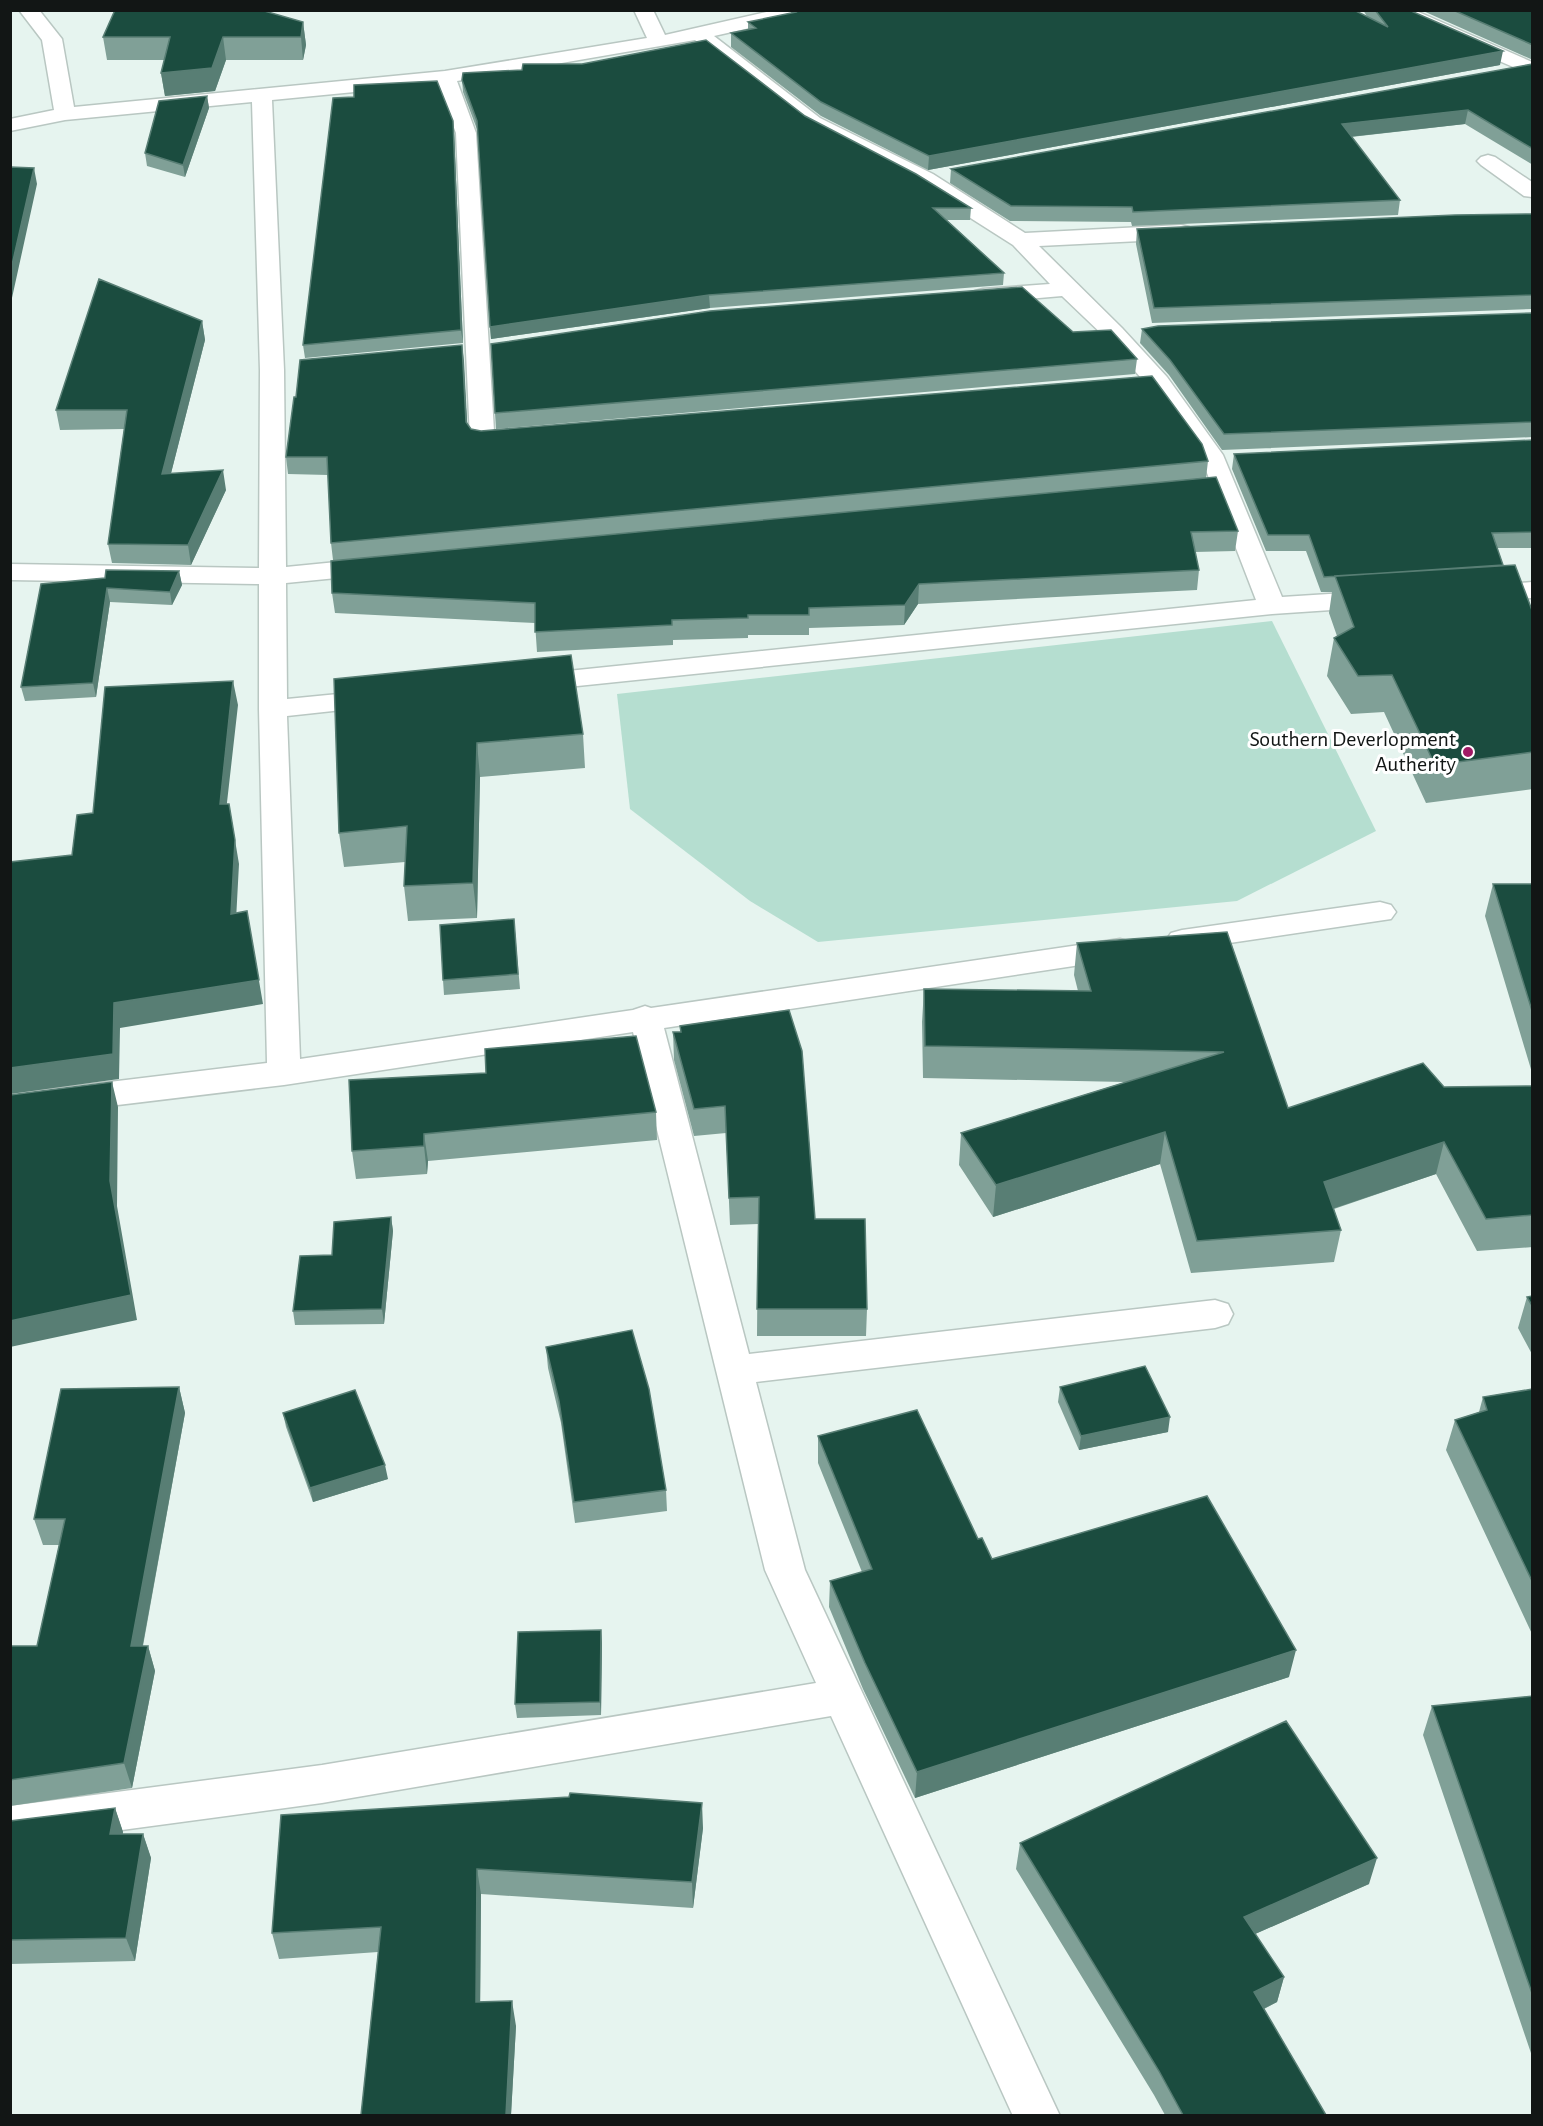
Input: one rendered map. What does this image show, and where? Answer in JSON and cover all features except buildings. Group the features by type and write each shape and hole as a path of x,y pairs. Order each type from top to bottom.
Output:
{"street":[{"path":"28,10 52,39 65,114"},
{"path":"643,10 659,42"},
{"path":"10,124 65,114 445,77 659,42 804,10"},
{"path":"1397,10 1531,68"},
{"path":"699,34 813,122 925,179 1021,240 1114,333 1147,383 1225,459 1211,487 1272,606"},
{"path":"1494,74 1531,68"},
{"path":"445,77 466,133 482,440 541,434"},
{"path":"262,94 283,369 275,576 273,710 284,1073"},
{"path":"1488,161 1533,191"},
{"path":"925,179 948,175"},
{"path":"1021,240 1200,232"},
{"path":"960,298 1068,289"},
{"path":"1114,333 1138,332"},
{"path":"10,572 275,576 405,564"},
{"path":"1450,595 1533,590"},
{"path":"499,686 1272,606 1402,598"},
{"path":"273,710 404,696"},
{"path":"10,1106 284,1073 645,1017 1380,912"},
{"path":"645,1017 785,1570 1038,2115"},
{"path":"735,1370 1215,1314"},
{"path":"10,1826 322,1784 844,1696"}],"green space":[{"path":"1272,621 1376,831 1237,901 818,942 750,901 630,809 617,694"}],"place":[{"name":"Southern Deverlopment Autherity","path":"1468,752"}]}
